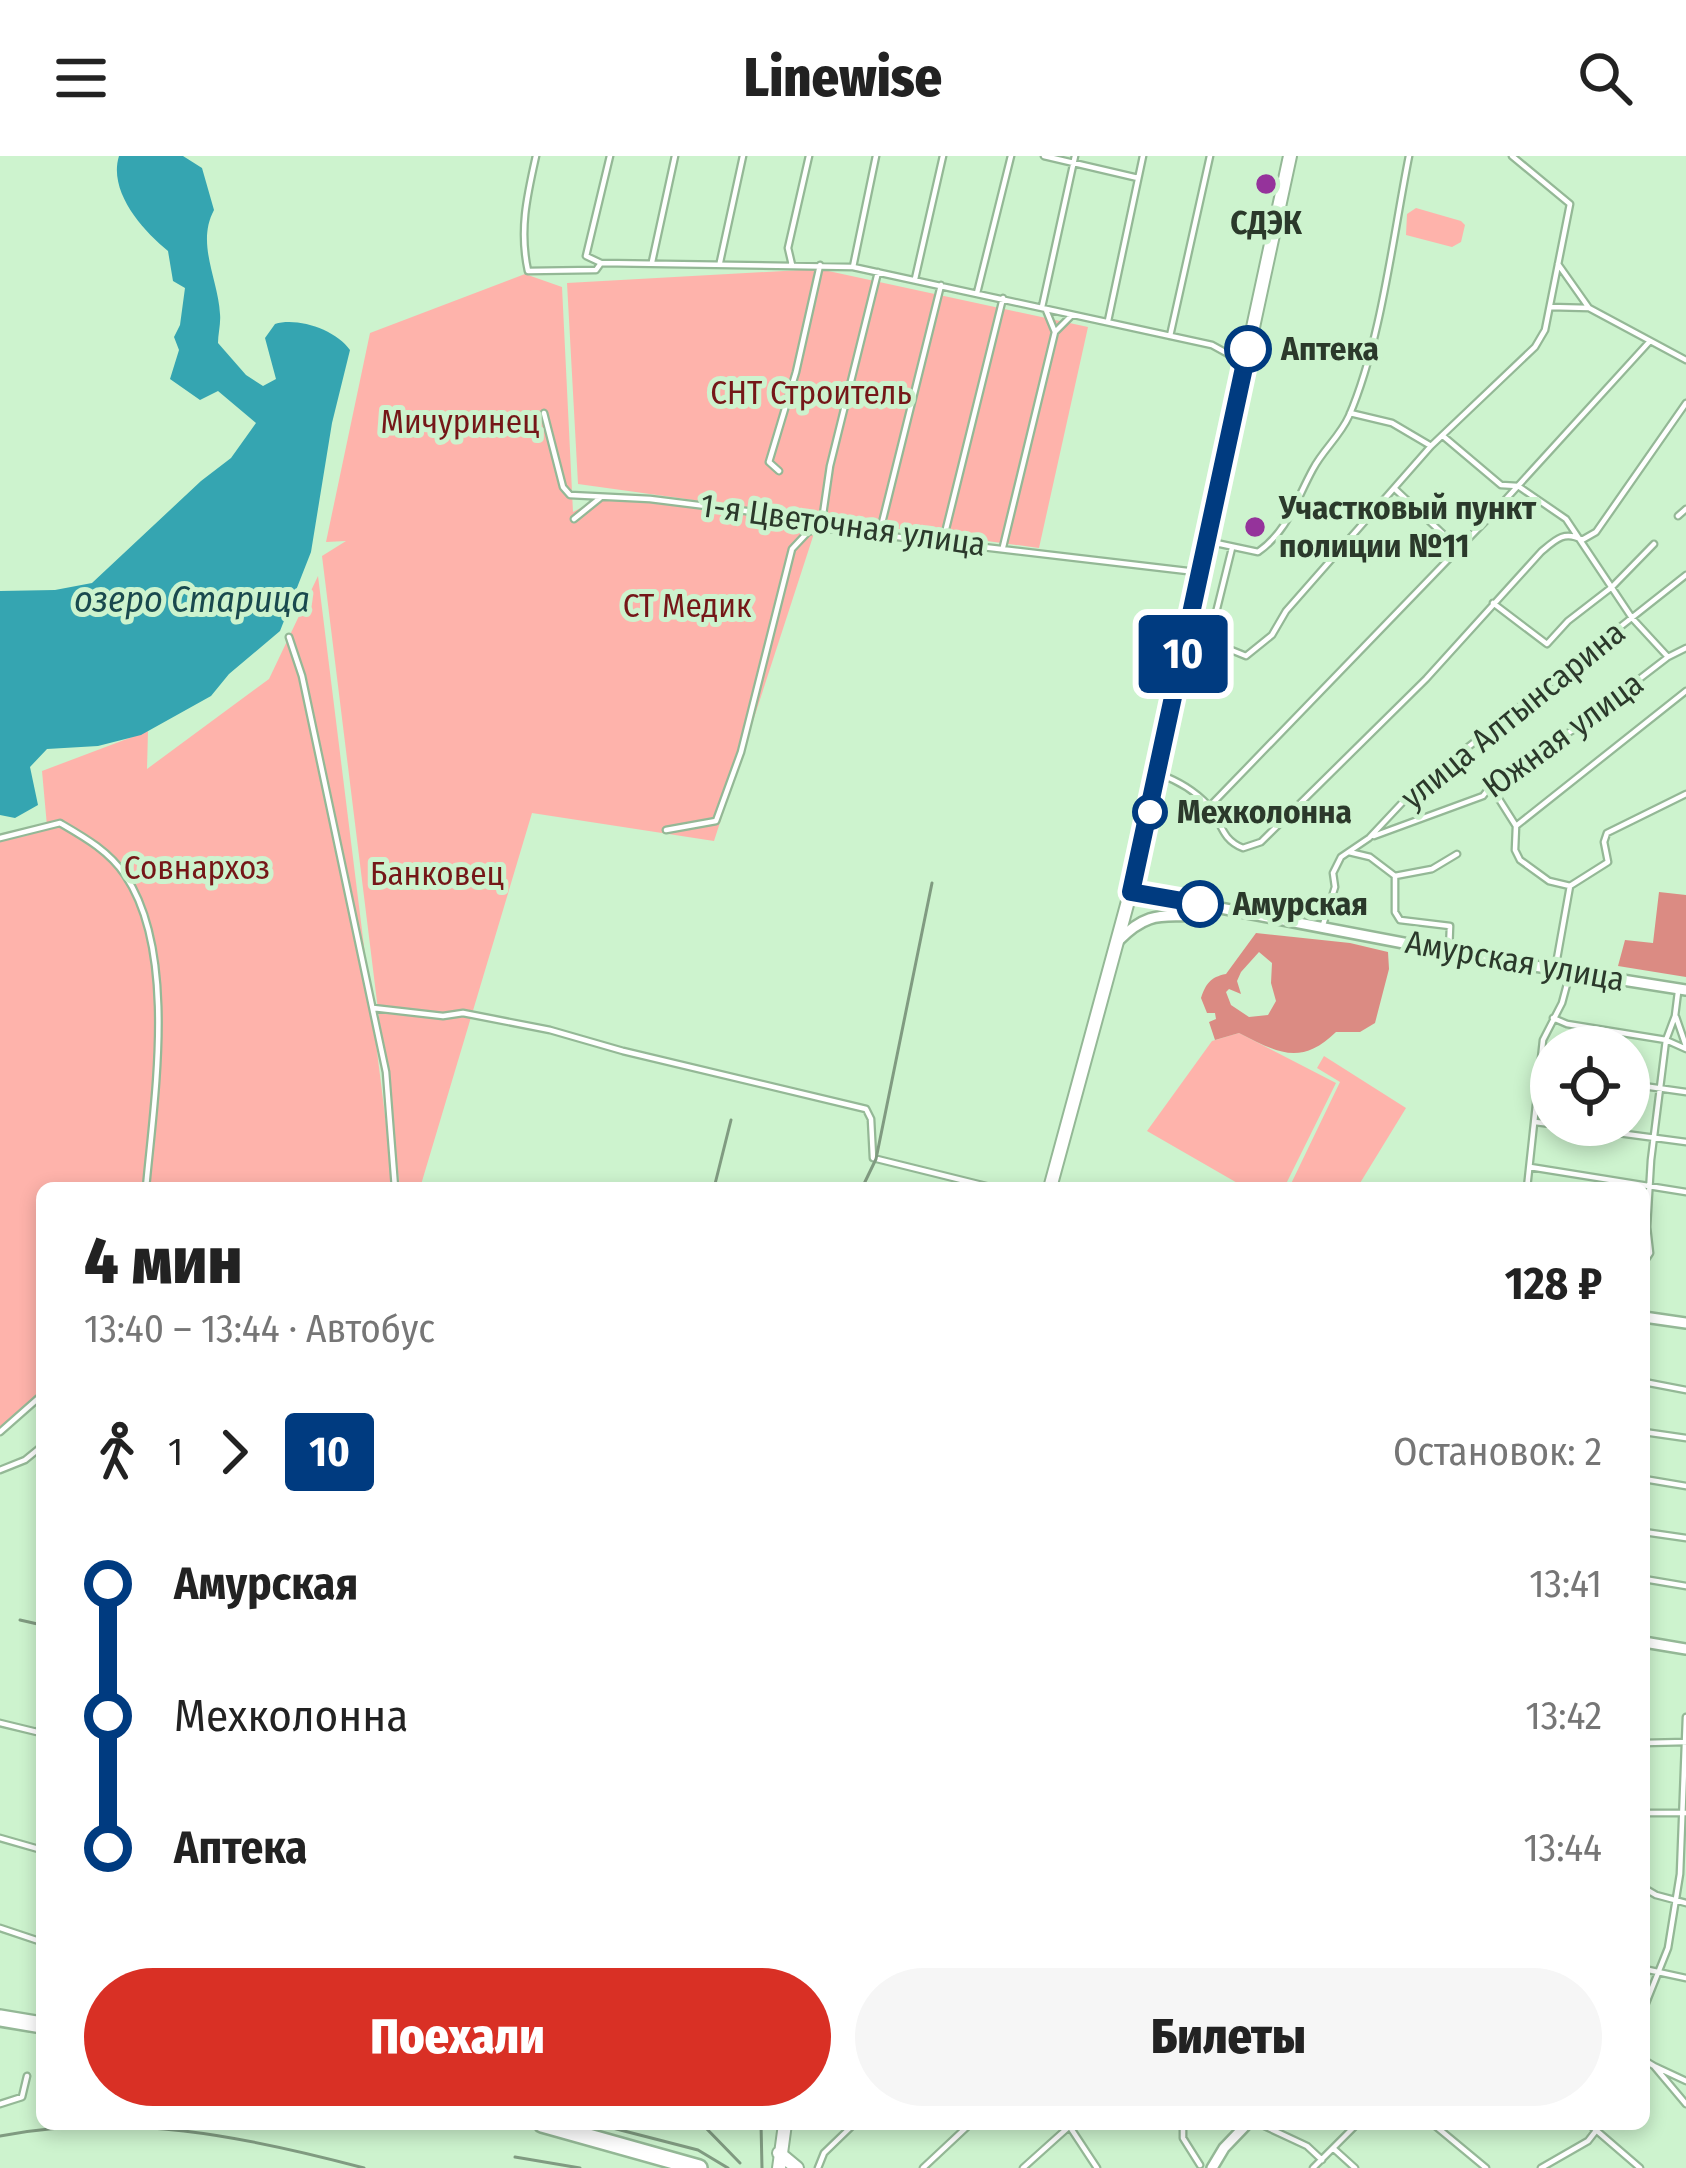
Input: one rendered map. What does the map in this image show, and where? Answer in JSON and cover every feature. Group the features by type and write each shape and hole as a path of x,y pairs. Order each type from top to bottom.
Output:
{"highway":[{"path":"0,2018 36,2024"},
{"path":"564,2130 699,2168"}],"main road":[{"path":"1052,1182 1159,774 1290,156"},
{"path":"784,2130 779,2161 797,2168"}],"street":[{"path":"536,156 523,211 528,271 596,270 601,262"},
{"path":"610,156 586,256 601,262 853,267 1212,345 1245,362"},
{"path":"651,262 675,156"},
{"path":"719,264 743,156"},
{"path":"792,265 788,248 809,156"},
{"path":"853,267 876,156"},
{"path":"915,280 943,156"},
{"path":"977,293 1010,156"},
{"path":"1044,156 1074,159 1138,178"},
{"path":"1108,322 1143,156"},
{"path":"1170,336 1210,156"},
{"path":"1208,541 1258,552 1281,532 1313,467 1350,413 1370,346 1409,156"},
{"path":"1209,640 1246,656 1272,635 1286,611 1430,446 1535,347 1545,330 1570,203 1512,156"},
{"path":"1055,332 1044,307 1074,159"},
{"path":"1558,264 1589,308 1686,360"},
{"path":"779,471 769,462 772,443 796,372 820,265"},
{"path":"666,830 716,820 741,752 792,550 808,532 821,528 830,466 878,272"},
{"path":"879,535 941,285"},
{"path":"943,541 1003,298"},
{"path":"1550,307 1589,308"},
{"path":"1003,548 1055,332 1074,314"},
{"path":"1210,806 1518,486 1650,341"},
{"path":"1558,537 1582,539 1596,532 1686,403"},
{"name":"1-я Цветочная улица","path":"544,413 563,487 571,495 746,511 821,528 1202,573"},
{"path":"1350,413 1392,423 1430,446"},
{"path":"1443,436 1501,484 1518,486 1558,512 1582,539 1632,618 1668,657"},
{"path":"1395,489 1457,547"},
{"path":"574,519 605,495"},
{"path":"1678,516 1686,509"},
{"path":"1159,774 1177,781 1210,806 1222,832 1235,845 1253,847 1261,842 1426,679 1558,537 1562,523 1558,512"},
{"path":"1493,603 1547,644 1654,544"},
{"path":"1183,653 1199,655 1209,640 1232,548"},
{"name":"улица Алтынсарина","path":"1344,854 1369,838 1415,789 1686,575"},
{"path":"289,637 302,676 386,1072 395,1182"},
{"name":"Южная улица","path":"1369,838 1454,809 1492,788 1514,766 1573,730 1686,648"},
{"name":"Южная улица","path":"1516,826 1686,691"},
{"path":"1492,788 1516,826 1515,850 1520,860 1549,880 1570,886"},
{"path":"1555,970 1570,886 1607,862 1607,833 1686,794"},
{"path":"0,838 60,823 100,848 126,875 147,922 155,975 156,1053 146,1182"},
{"path":"1322,928 1335,887 1333,873 1344,854 1370,857 1395,876 1432,869 1456,854"},
{"path":"1395,876 1400,920 1450,926 1449,952"},
{"name":"Амурская улица","path":"1131,892 1449,952 1682,989"},
{"path":"1119,940 1148,916 1195,918 1222,908"},
{"path":"1549,1026 1570,973"},
{"path":"1650,1202 1649,1174 1664,1053 1682,989"},
{"path":"373,1008 443,1016 463,1013 550,1030 623,1052 866,1109 872,1119 873,1158 970,1182"},
{"path":"1675,1016 1683,1048"},
{"path":"1553,1018 1666,1040 1683,1048"},
{"path":"1664,1053 1683,1048"},
{"path":"1650,1087 1686,1093"},
{"path":"1650,1136 1686,1142"},
{"path":"1528,1182 1532,1146"},
{"path":"1530,1167 1626,1182"},
{"path":"1652,1186 1686,1192"},
{"path":"1650,1318 1686,1323"},
{"path":"1650,1383 1686,1390"},
{"path":"0,1432 36,1400"},
{"path":"1650,1433 1686,1438"},
{"path":"0,1470 36,1454"},
{"path":"1650,1480 1686,1486"},
{"path":"1650,1533 1686,1538"},
{"path":"1650,1580 1686,1586"},
{"path":"1650,1643 1686,1649"},
{"path":"1650,1994 1662,1963 1680,1874 1686,1717"},
{"path":"0,1724 36,1732"},
{"path":"1650,1743 1684,1742"},
{"path":"1650,1814 1683,1813"},
{"path":"0,1838 36,1848"},
{"path":"1650,1891 1686,1903"},
{"path":"0,1928 36,1940"},
{"path":"1650,1968 1662,1963"},
{"path":"1650,1970 1686,1978"},
{"path":"1650,2064 1686,2081"},
{"path":"1654,2066 1686,2104"},
{"path":"0,2104 22,2097 27,2076"},
{"path":"818,2168 824,2153 848,2130"},
{"path":"923,2168 964,2130"},
{"path":"1023,2168 1063,2130"},
{"path":"1073,2130 1097,2168"},
{"path":"1183,2130 1183,2138 1206,2165 1241,2130"},
{"path":"1273,2130 1307,2146 1322,2160"},
{"path":"1312,2168 1351,2130"},
{"path":"1440,2130 1486,2168"},
{"path":"1540,2168 1596,2131 1640,2168"},
{"path":"1334,2149 1355,2168"},
{"path":"1559,2159 1564,2168"}],"green space":[{"path":"1416,208 1461,221 1465,225 1461,242 1452,247 1406,235 1407,214"},
{"path":"819,269 1088,327 1039,548 819,518 714,841 532,813 422,1182 399,1182 322,556 346,541 326,542 370,333 525,274 562,287 573,512 605,495 758,513 758,509 578,484 567,283"},
{"name":"Совнархоз","path":"318,576 393,1182 144,1182 144,1178 143,1182 36,1182 36,1398 0,1431 0,838 26,836 47,826 42,771 148,731 147,769 269,679"},
{"path":"1239,1033 1336,1083 1287,1182 1236,1182 1147,1131 1212,1041"},
{"path":"1324,1056 1406,1108 1361,1182 1292,1182 1340,1082 1317,1068"}],"shaded area":[{"path":"1659,892 1686,895 1686,977 1618,966 1625,940 1653,943"},
{"path":"1256,933 1388,952 1389,969 1375,1023 1360,1032 1336,1032 1300,1053 1277,1050 1239,1033 1215,1040 1209,1022 1216,1019 1215,1013 1207,1013 1201,998 1209,982 1226,974","holes":["1259,952 1272,963 1276,1001 1268,1015 1249,1017 1231,1005 1226,992 1241,994 1237,981"]}],"water":[{"name":"озеро Старица","path":"119,156 183,156 202,168 214,210 207,236 220,314 218,343 246,375 263,386 276,379 265,338 275,324 316,327 350,350 332,423 311,552 280,631 229,674 211,696 141,735 98,746 47,749 30,767 38,805 15,818 0,815 0,591 55,590 92,583 231,458 256,423 218,391 200,400 170,379 179,350 174,337 185,288 173,281 168,251 138,221 123,196 118,183"}],"railway":[{"path":"865,1182 876,1159 932,883"},
{"path":"716,1182 731,1120"},
{"path":"20,1620 36,1624"},
{"path":"0,2136 40,2130"},
{"path":"172,2130 229,2137 364,2168"},
{"path":"620,2130 698,2150 728,2168"},
{"path":"708,2130 740,2163"},
{"path":"761,2130 762,2168"},
{"path":"515,2157 580,2168"}],"bus line":[{"name":"10","path":"1200,904 1131,892 1248,349"}],"place":[{"name":"СДЭК","path":"1266,184"},
{"name":"Аптека","path":"1248,349"},
{"name":"Участковый пункт полиции №11","path":"1255,527"},
{"name":"Мехколонна","path":"1150,812"},
{"name":"Амурская","path":"1200,904"}],"park label":[{"name":"СНТ Строитель","path":"811,393"},
{"name":"Мичуринец","path":"460,422"},
{"name":"СТ Медик","path":"687,606"},
{"name":"Банковец","path":"437,874"}]}
